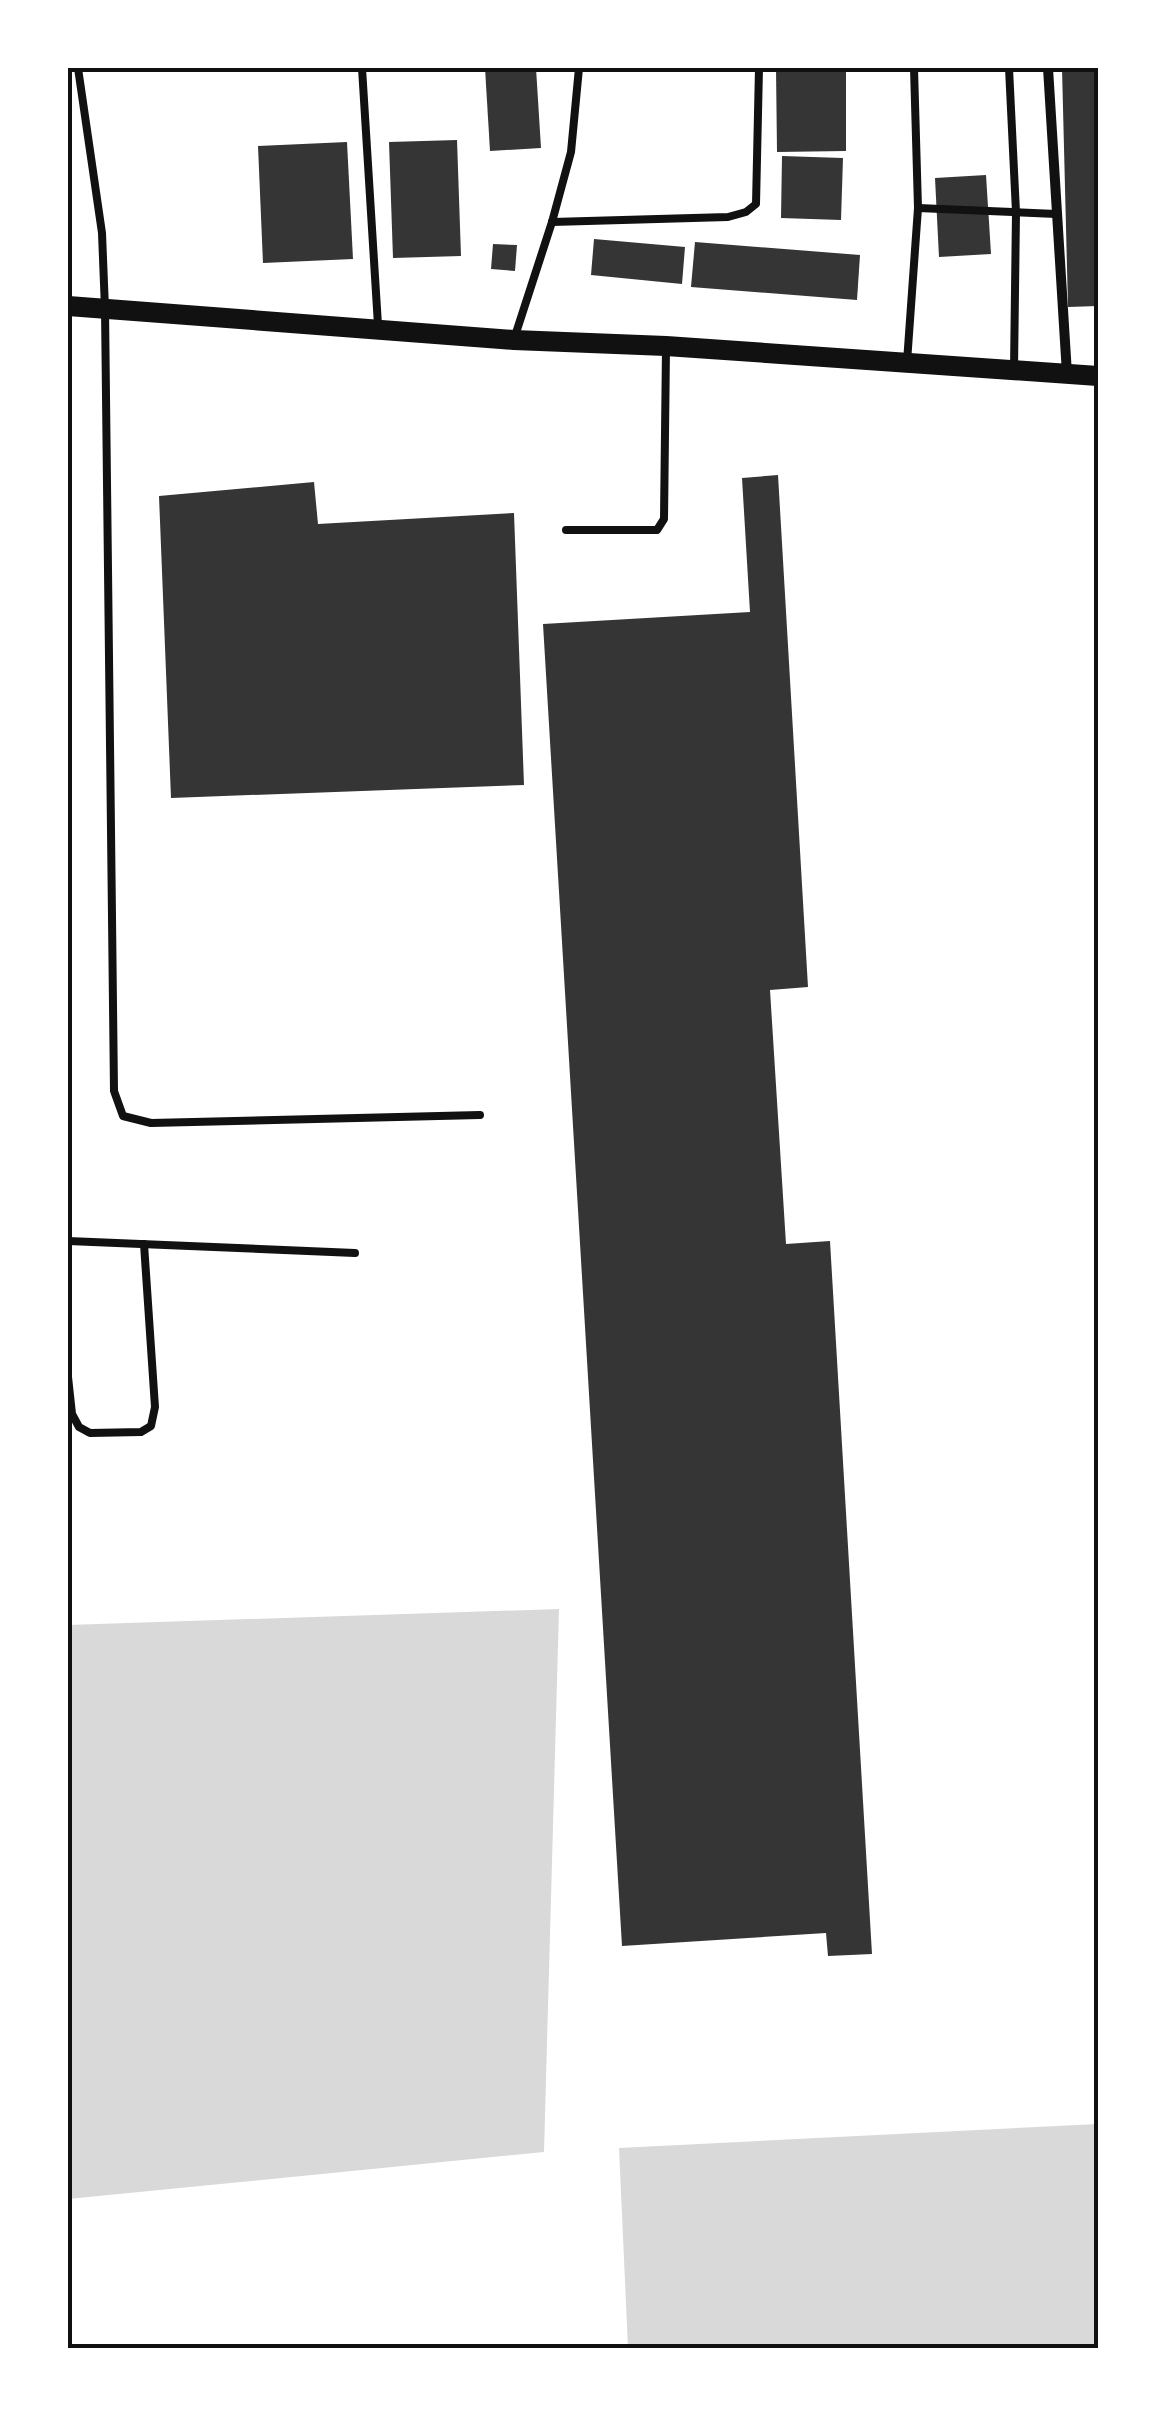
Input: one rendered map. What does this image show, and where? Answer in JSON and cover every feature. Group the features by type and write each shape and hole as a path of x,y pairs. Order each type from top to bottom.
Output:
{"main road":[{"path":"68,306 514,340 666,346 1098,376"}],"street":[{"path":"1048,68 1067,374"}],"lane":[{"path":"78,68 102,233 114,1091 123,1116 151,1123 480,1115"},
{"path":"362,68 378,330"},
{"path":"514,340 571,152 579,68"},
{"path":"552,222 728,217 746,212 756,204 759,68"},
{"path":"906,362 918,208 914,68"},
{"path":"1008,68 1016,212 1014,370"},
{"path":"918,208 1056,214"},
{"path":"566,530 657,530 662,526 666,346"},
{"path":"68,1241 355,1253"},
{"path":"68,1376 72,1414 79,1427 90,1433 140,1432 151,1426 155,1408 144,1244"}],"shaded area":[{"path":"559,1609 544,2152 68,2199 68,1625"},
{"path":"1098,2124 1098,2348 628,2348 619,2148"}],"building":[{"path":"485,68 536,68 541,148 490,151"},
{"path":"776,68 846,68 846,151 777,152"},
{"path":"1062,68 1098,68 1098,306 1068,307"},
{"path":"457,140 461,256 393,258 389,142"},
{"path":"347,142 353,259 263,263 258,146"},
{"path":"782,156 843,158 841,220 781,218"},
{"path":"986,175 991,254 939,257 935,178"},
{"path":"594,239 685,247 682,284 591,275"},
{"path":"695,242 860,255 857,300 691,287"},
{"path":"493,244 517,245 515,271 491,269"},
{"path":"778,475 808,987 770,990 786,1244 830,1241 872,1954 828,1956 826,1933 622,1946 543,624 750,612 742,478"},
{"path":"314,482 318,524 514,513 524,785 171,798 159,496"}]}
